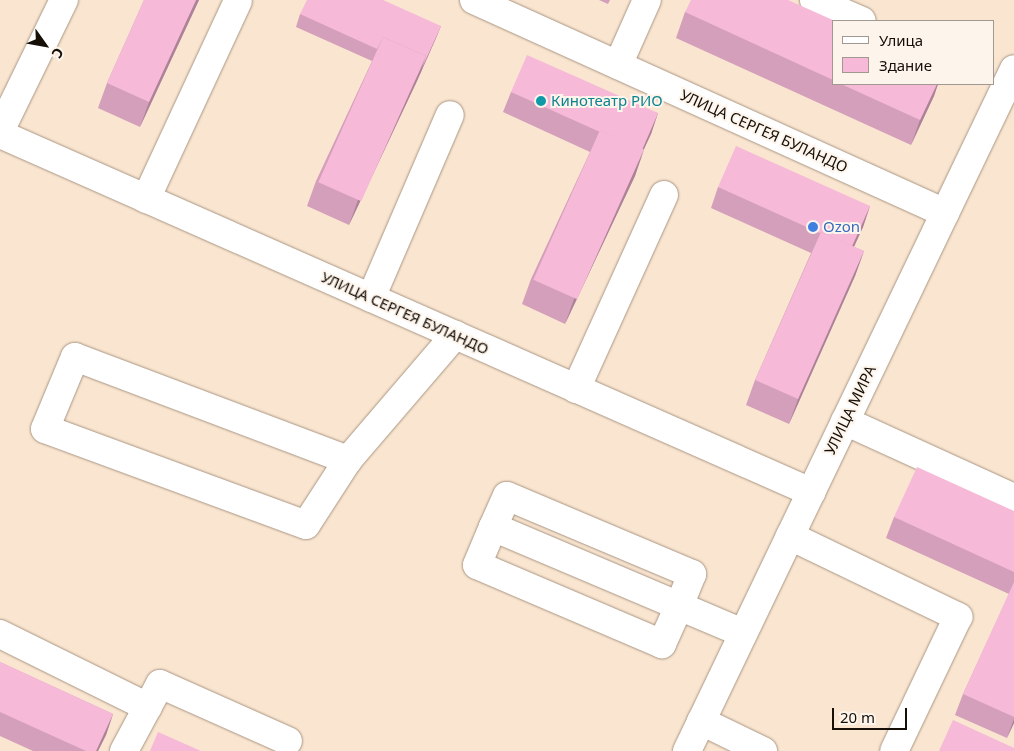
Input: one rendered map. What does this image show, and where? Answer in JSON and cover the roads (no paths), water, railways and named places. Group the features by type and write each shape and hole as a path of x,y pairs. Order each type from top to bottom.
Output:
{"street":[{"path":"0,133 64,0"},
{"name":"УЛИЦА СЕРГЕЯ БУЛАНДО","path":"474,0 945,213"},
{"path":"618,65 647,0"},
{"path":"814,0 860,20"},
{"path":"146,199 238,1"},
{"name":"УЛИЦА МИРА","path":"687,751 945,213 1004,78"},
{"path":"371,298 450,115"},
{"name":"УЛИЦА СЕРГЕЯ БУЛАНДО","path":"0,133 811,492"},
{"path":"576,388 664,195"},
{"path":"348,460 75,357 46,429 306,526 348,460 455,335"},
{"path":"845,421 1014,498"},
{"path":"507,496 692,574 679,606 662,644 477,565 507,496"},
{"path":"790,536 958,617 894,751"},
{"path":"679,606 743,633"},
{"path":"0,634 148,707"},
{"path":"124,751 160,684 288,741"},
{"path":"701,721 763,751"}],"place":[{"name":"Кинотеатр РИО","path":"541,101"},
{"name":"Ozon","path":"813,227"}]}
